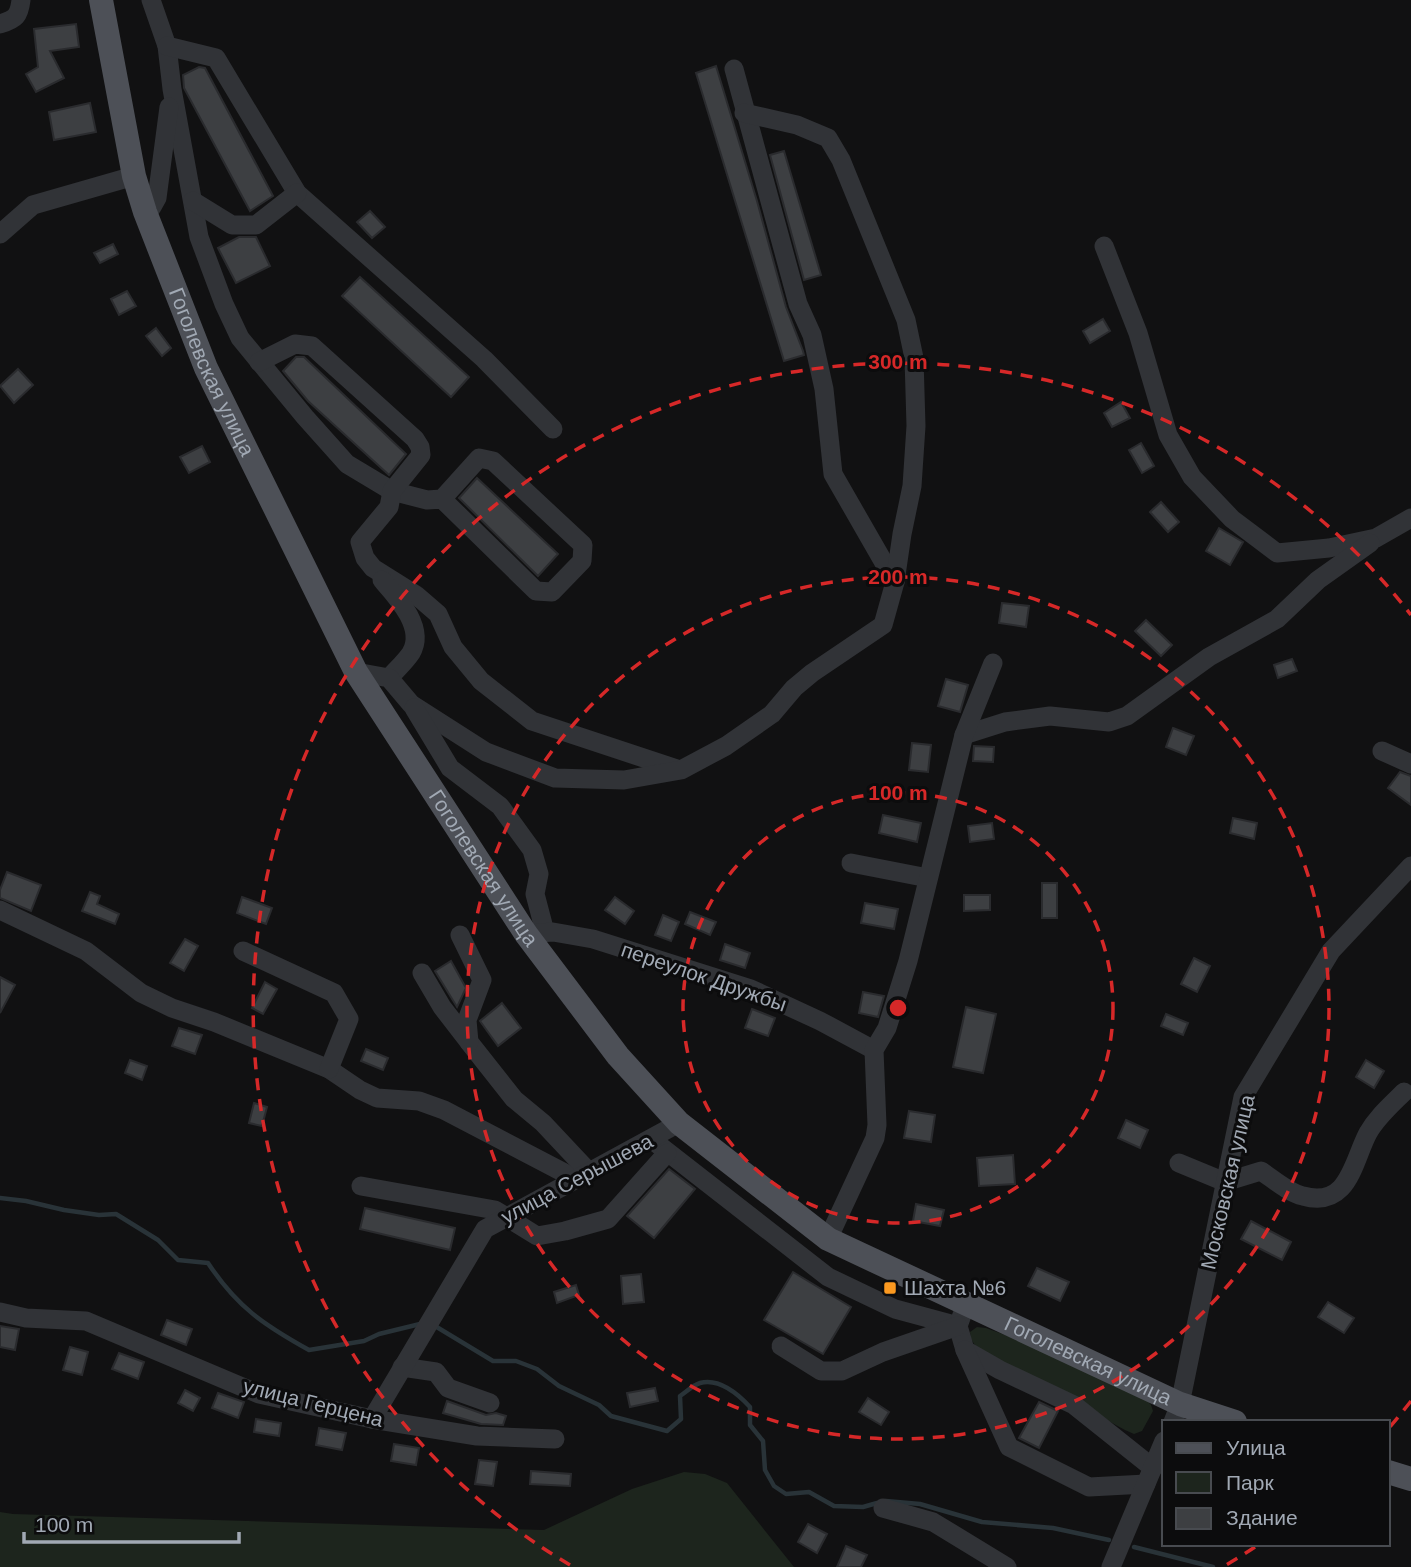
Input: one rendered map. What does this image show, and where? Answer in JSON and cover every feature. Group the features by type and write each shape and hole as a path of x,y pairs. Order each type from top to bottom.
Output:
{"main road":[{"name":"Гоголевская улица","path":"101,0 134,176 145,212 206,368 356,672 618,1056 679,1124 828,1239 962,1315 1176,1413 1223,1420"},
{"path":"1390,1473 1411,1479"}],"street":[{"path":"0,24 15,20 19,15 21,0"},
{"path":"151,0 167,46 172,89 199,237 240,338 347,464 392,491 427,500 442,499 479,458 493,461 583,545 582,561 552,592 536,591 442,499"},
{"path":"167,46 216,58 297,193 484,359 553,429"},
{"path":"734,69 798,304 812,335 824,389 833,474 895,582"},
{"path":"145,212 158,198 172,89"},
{"path":"411,704 486,752 555,778 624,780 681,770 726,746 772,714 794,688 812,673 883,625 895,582 912,486 914,358 906,320 841,160 828,138 797,125 744,113"},
{"path":"0,234 33,205 134,176"},
{"path":"193,201 232,225 256,225 297,193"},
{"path":"1104,246 1138,333 1168,435 1192,477 1232,519 1277,553 1329,548 1376,538"},
{"path":"259,362 295,344 312,346 415,439 420,447 421,456 392,491 390,506 359,541 365,558 404,606 416,635 412,651 389,678"},
{"path":"964,735 1005,722 1050,716 1109,722 1127,716 1209,657 1276,619 1318,580 1376,538 1411,518"},
{"path":"373,568 416,595 439,614 453,648 481,681 532,721 681,770"},
{"path":"828,1239 875,1138 877,1125 874,1050 887,1028 908,961 964,735 993,663"},
{"path":"356,672 389,678 411,704 450,768 500,806 532,850 539,874 535,894 536,933"},
{"path":"1382,751 1411,764"},
{"path":"851,863 928,878"},
{"name":"Московская улица","path":"1176,1413 1243,1097 1331,951 1411,866"},
{"path":"0,910 86,951 141,993 172,1008 214,1022 329,1069 377,1098 419,1101 444,1110 583,1176"},
{"name":"переулок Дружбы","path":"536,933 593,939 751,989 874,1050"},
{"path":"460,935 482,981 467,1020 469,1042"},
{"path":"243,951 334,993 349,1019 329,1069"},
{"path":"422,974 442,1007 514,1099 543,1123 583,1176"},
{"path":"1179,1163 1225,1182 1261,1171 1302,1196 1328,1197 1347,1183 1367,1134 1384,1111 1404,1092"},
{"name":"улица Серышева","path":"372,1419 485,1229 679,1124"},
{"path":"651,1139 828,1277 895,1309 962,1315"},
{"path":"361,1186 495,1210 537,1236 608,1219 667,1153"},
{"name":"улица Герцена","path":"0,1312 26,1318 86,1321 259,1394 372,1419 477,1436 555,1439"},
{"path":"781,1346 821,1371 842,1371 962,1315"},
{"path":"962,1315 965,1350 1009,1447 1090,1487 1149,1476"},
{"path":"965,1350 1074,1405 1149,1476"},
{"path":"402,1367 436,1373 448,1388 490,1403"},
{"path":"1111,1567 1162,1446"},
{"path":"883,1508 933,1522 1007,1567"}],"green space":[{"path":"977,1327 1038,1347 1146,1399 1153,1411 1142,1431 1134,1434 1125,1430 978,1350 970,1332"},
{"path":"684,1472 705,1474 727,1483 794,1567 0,1567 0,1512 544,1530 632,1489"}],"building":[{"path":"76,24 79,47 50,51 64,78 36,92 26,74 38,67 34,29"},
{"path":"716,66 786,307 804,355 784,361 696,73"},
{"path":"199,67 205,68 273,196 250,211 184,88 183,75"},
{"path":"90,103 96,132 54,140 49,112"},
{"path":"784,151 821,275 804,280 770,155"},
{"path":"370,211 385,227 372,238 357,222"},
{"path":"239,237 256,237 270,266 236,283 218,248"},
{"path":"113,244 118,254 100,263 94,253"},
{"path":"360,277 469,377 451,397 342,296"},
{"path":"127,291 136,306 119,315 111,299"},
{"path":"1103,319 1110,331 1090,343 1083,331"},
{"path":"156,328 171,348 162,356 146,336"},
{"path":"296,357 304,357 406,454 389,475 308,401 283,371"},
{"path":"18,369 33,385 14,403 0,386"},
{"path":"1121,402 1130,418 1112,427 1104,413"},
{"path":"1141,443 1154,466 1142,473 1129,450"},
{"path":"202,446 210,462 189,473 180,457"},
{"path":"477,478 558,554 538,576 459,498"},
{"path":"1161,502 1179,522 1168,532 1150,512"},
{"path":"1219,528 1243,542 1230,565 1206,551"},
{"path":"1002,603 1029,606 1026,627 999,623"},
{"path":"1146,620 1172,645 1161,656 1135,631"},
{"path":"1292,659 1297,671 1278,678 1274,665"},
{"path":"946,679 968,685 960,712 938,706"},
{"path":"1173,728 1194,736 1186,755 1166,747"},
{"path":"912,743 931,745 928,772 909,770"},
{"path":"974,746 994,747 993,762 973,761"},
{"path":"1400,772 1411,776 1411,805 1388,788"},
{"path":"883,815 921,823 917,842 879,833"},
{"path":"1233,818 1257,823 1254,839 1230,833"},
{"path":"992,823 994,839 970,842 968,826"},
{"path":"7,872 41,885 31,911 0,898"},
{"path":"1042,883 1057,883 1057,918 1042,918"},
{"path":"90,892 100,896 97,904 119,914 115,924 82,911"},
{"path":"964,895 990,895 990,910 964,911"},
{"path":"242,897 272,908 266,924 237,913"},
{"path":"615,897 634,911 625,924 605,910"},
{"path":"865,903 898,909 894,929 861,923"},
{"path":"690,912 716,922 710,935 685,924"},
{"path":"663,915 679,922 671,941 655,935"},
{"path":"185,939 198,946 184,971 170,963"},
{"path":"725,944 750,953 745,968 720,960"},
{"path":"1194,958 1210,966 1197,992 1181,984"},
{"path":"451,961 466,988 457,1007 435,971"},
{"path":"0,977 15,985 0,1013"},
{"path":"265,982 277,989 263,1014 252,1008"},
{"path":"863,992 884,996 878,1017 859,1013"},
{"path":"502,1003 521,1028 498,1046 480,1021"},
{"path":"966,1007 996,1014 983,1073 953,1067"},
{"path":"752,1009 775,1018 768,1036 745,1028"},
{"path":"1166,1014 1188,1023 1183,1035 1161,1026"},
{"path":"179,1028 202,1035 195,1054 172,1046"},
{"path":"366,1049 388,1058 383,1070 361,1061"},
{"path":"130,1060 147,1066 142,1080 125,1073"},
{"path":"1366,1060 1384,1071 1374,1088 1356,1077"},
{"path":"254,1103 267,1107 262,1126 249,1123"},
{"path":"909,1111 935,1115 931,1142 904,1138"},
{"path":"1126,1120 1148,1130 1140,1148 1118,1138"},
{"path":"1013,1155 1015,1184 979,1186 977,1158"},
{"path":"669,1169 695,1189 654,1238 627,1216"},
{"path":"916,1204 944,1210 940,1226 913,1221"},
{"path":"365,1208 455,1228 450,1250 360,1229"},
{"path":"1251,1221 1291,1242 1282,1260 1241,1239"},
{"path":"1037,1268 1069,1282 1060,1301 1028,1286"},
{"path":"793,1272 851,1307 823,1354 764,1320"},
{"path":"641,1274 644,1302 623,1304 621,1276"},
{"path":"576,1285 579,1295 557,1303 554,1292"},
{"path":"1328,1302 1354,1318 1344,1333 1318,1317"},
{"path":"167,1320 192,1329 186,1345 161,1335"},
{"path":"0,1326 19,1329 15,1350 0,1347"},
{"path":"70,1347 88,1352 82,1375 63,1370"},
{"path":"119,1353 144,1362 138,1379 112,1369"},
{"path":"655,1388 658,1401 630,1407 627,1393"},
{"path":"185,1390 200,1398 193,1411 178,1403"},
{"path":"218,1393 244,1402 238,1418 212,1408"},
{"path":"868,1398 889,1412 881,1425 859,1412"},
{"path":"447,1401 486,1415 496,1413 506,1416 503,1425 481,1424 443,1413"},
{"path":"1039,1402 1058,1411 1039,1448 1019,1438"},
{"path":"256,1419 281,1423 279,1436 254,1432"},
{"path":"319,1428 346,1433 342,1450 316,1445"},
{"path":"394,1444 419,1448 416,1465 391,1461"},
{"path":"479,1460 497,1462 493,1486 475,1484"},
{"path":"531,1471 571,1474 570,1486 530,1484"},
{"path":"808,1524 827,1534 817,1553 798,1542"},
{"path":"846,1546 867,1555 861,1567 837,1567"}],"waterway":[{"path":"0,1198 99,1215 116,1214 158,1240 178,1260 208,1263 230,1292 252,1314 309,1350 364,1341 379,1334 420,1324"},
{"path":"435,1326 493,1361 516,1361 537,1369 559,1386 599,1405 611,1416 667,1431 681,1419 680,1396 700,1383 721,1385 734,1392 750,1407 750,1425 763,1441 765,1470 774,1486 786,1494 809,1492 834,1506 863,1507 877,1503"},
{"path":"886,1501 920,1504 982,1522 1053,1528 1109,1540"},
{"path":"1134,1547 1213,1567"}],"place":[{"name":"Шахта №6","path":"890,1288"}]}
